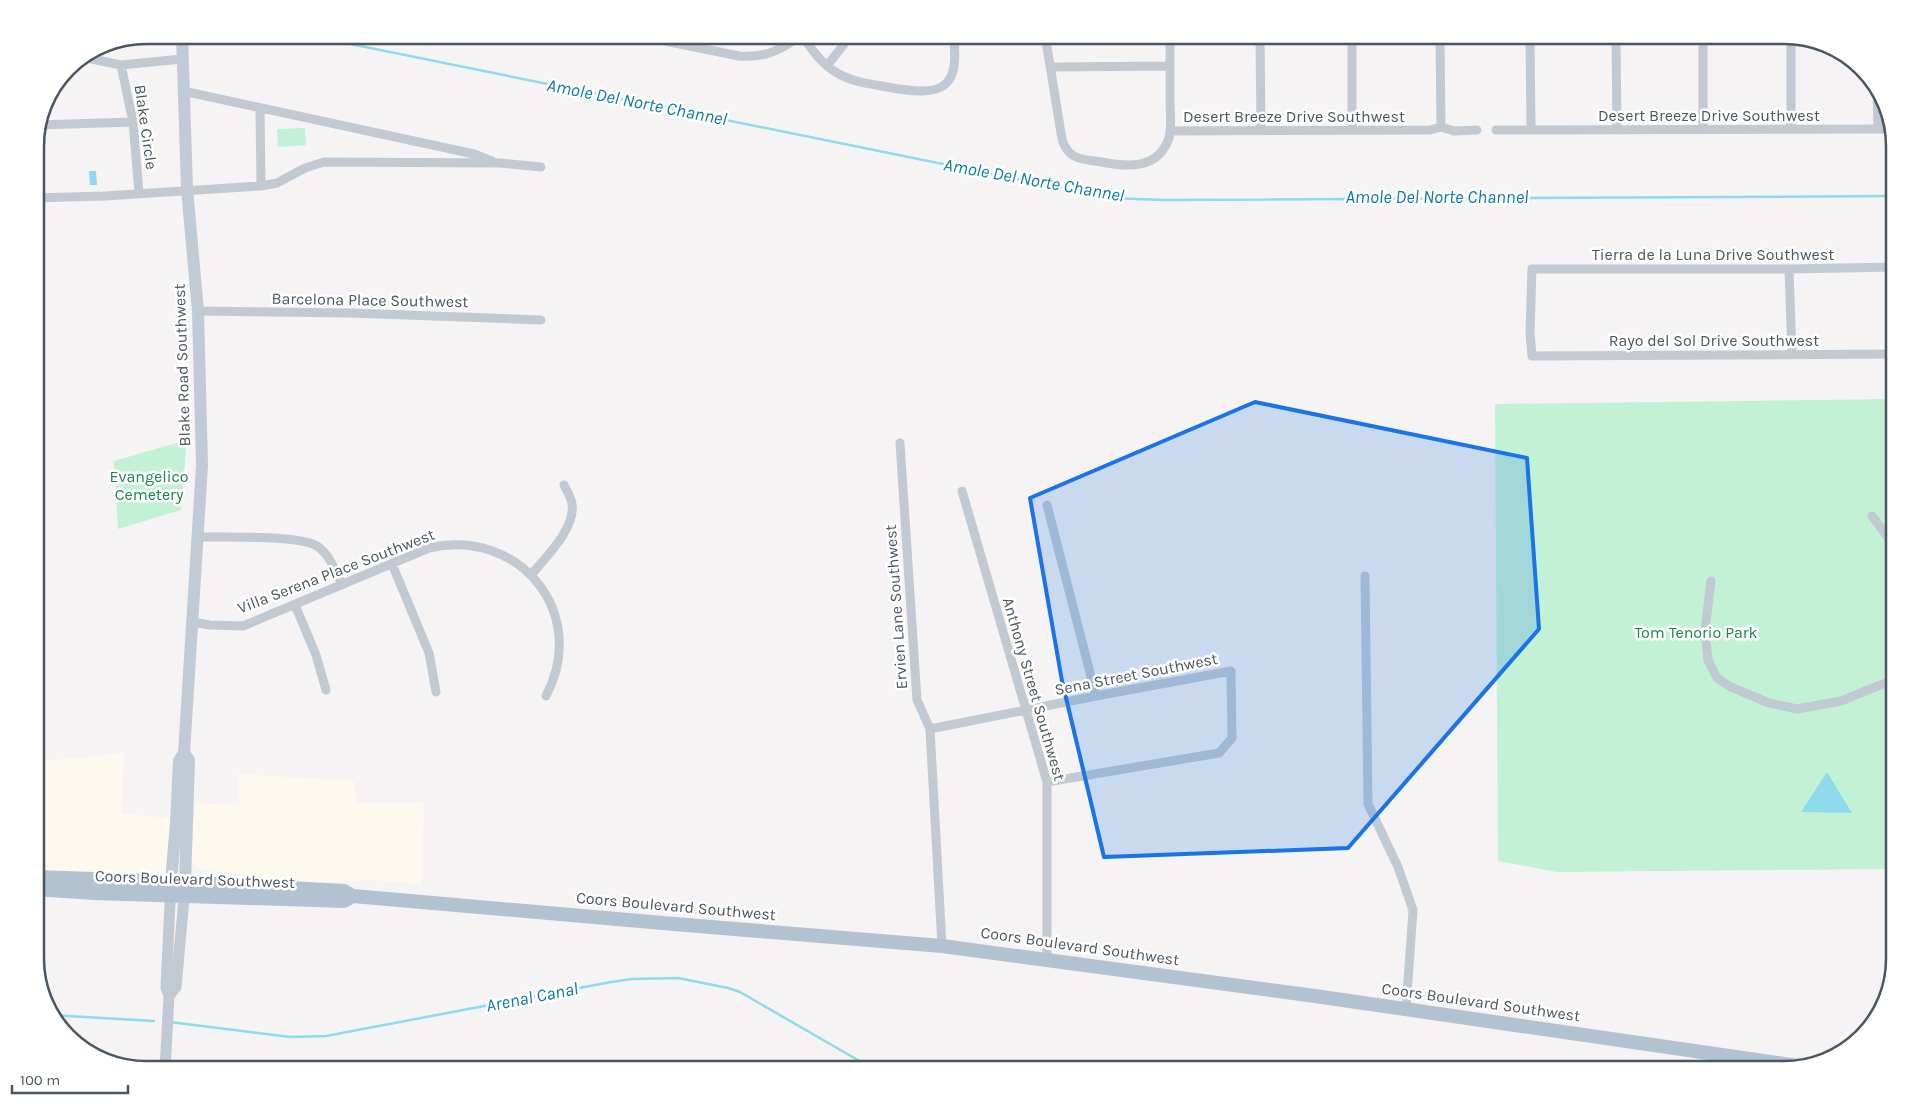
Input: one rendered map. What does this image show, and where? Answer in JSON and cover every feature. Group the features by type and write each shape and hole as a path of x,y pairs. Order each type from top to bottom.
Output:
{"main road":[{"name":"Blake Road Southwest","path":"178,889 176,823 179,762 184,753 202,456 198,311 188,189 182,44"},
{"name":"Coors Boulevard Southwest","path":"44,879 178,889"},
{"name":"Coors Boulevard Southwest","path":"44,889 344,892 353,896 942,946 1406,1009 1764,1061"}],"street":[{"path":"679,44 730,55 752,57 776,52 788,44"},
{"path":"808,44 818,58 845,77 922,92 934,91 954,73 956,63 954,44"},
{"path":"828,66 844,44"},
{"path":"1046,44 1050,67 1170,66"},
{"path":"1170,44 1170,132"},
{"path":"1260,44 1260,131"},
{"path":"1352,44 1352,130"},
{"path":"1440,44 1441,127"},
{"path":"1530,44 1531,130"},
{"path":"1616,44 1617,130"},
{"path":"1703,44 1703,129"},
{"path":"1791,44 1791,129"},
{"name":"Blake Circle","path":"92,59 121,65 182,59"},
{"name":"Blake Circle","path":"121,65 133,122 139,193"},
{"name":"Desert Breeze Drive Southwest","path":"1050,67 1062,139 1066,149 1078,158 1126,167 1141,164 1159,154 1165,146 1170,132 1430,130 1441,127 1454,131 1477,130"},
{"path":"183,91 474,154 500,164 541,167"},
{"path":"1877,104 1878,129"},
{"path":"260,109 260,186"},
{"path":"46,125 133,122"},
{"name":"Desert Breeze Drive Southwest","path":"1496,130 1884,129"},
{"name":"Blake Circle","path":"44,198 105,196 188,189 260,186 277,183 305,168 324,162 500,164"},
{"name":"Tierra de la Luna Drive Southwest","path":"1532,356 1530,333 1532,270 1886,267"},
{"path":"1790,269 1792,355"},
{"name":"Barcelona Place Southwest","path":"198,311 350,313 541,320"},
{"name":"Rayo del Sol Drive Southwest","path":"1532,356 1886,354"},
{"name":"Ervien Lane Southwest","path":"900,443 917,700 930,729 942,946"},
{"path":"531,575 554,549 563,535 569,520 572,503 564,485"},
{"name":"Anthony Street Southwest","path":"962,491 1047,782 1047,959"},
{"path":"1047,505 1096,696"},
{"path":"1872,516 1886,535"},
{"path":"198,537 282,539 309,542 325,553 342,585"},
{"name":"Villa Serena Place Southwest","path":"192,622 210,625 243,626 428,548 445,544 462,544 482,548 503,555 523,567 546,593 553,608 559,642 558,669 546,696"},
{"path":"392,564 429,653 436,692"},
{"path":"1365,576 1368,804 1398,867 1414,910 1406,1009"},
{"path":"1711,581 1705,631 1708,660 1717,678 1731,687 1769,703 1797,708 1841,701 1886,682"},
{"path":"295,605 316,655 326,690"},
{"name":"Sena Street Southwest","path":"930,729 1231,671 1232,738 1219,753 1047,782"},
{"name":"Blake Road Southwest","path":"166,1061 170,996 166,988 178,889"}],"highlighted area":[{"path":"1255,402 1527,458 1539,629 1348,848 1104,857 1062,681 1030,498"}],"shaded area":[{"path":"124,753 122,814 170,818 166,869 152,878 44,873 44,761"},
{"path":"238,774 354,781 357,803 424,803 422,884 370,880 304,884 198,869 191,859 195,803 239,805"}],"green space":[{"path":"305,128 306,145 278,147 277,129"},
{"name":"Tom Tenorio Park","path":"1886,399 1886,869 1557,872 1498,861 1495,404"},
{"name":"Evangelico Cemetery","path":"187,440 181,510 118,529 114,461"}],"water":[{"path":"89,171 96,171 97,185 90,185"},
{"path":"1827,772 1852,813 1801,812"}],"waterway":[{"name":"Amole Del Norte Channel","path":"350,44 1111,198 1164,200 1886,196"},
{"name":"Arenal Canal","path":"170,1022 290,1037 326,1036 611,982 632,979 678,978 740,992 859,1061"},
{"name":"Arenal Canal","path":"61,1016 154,1021"}]}
